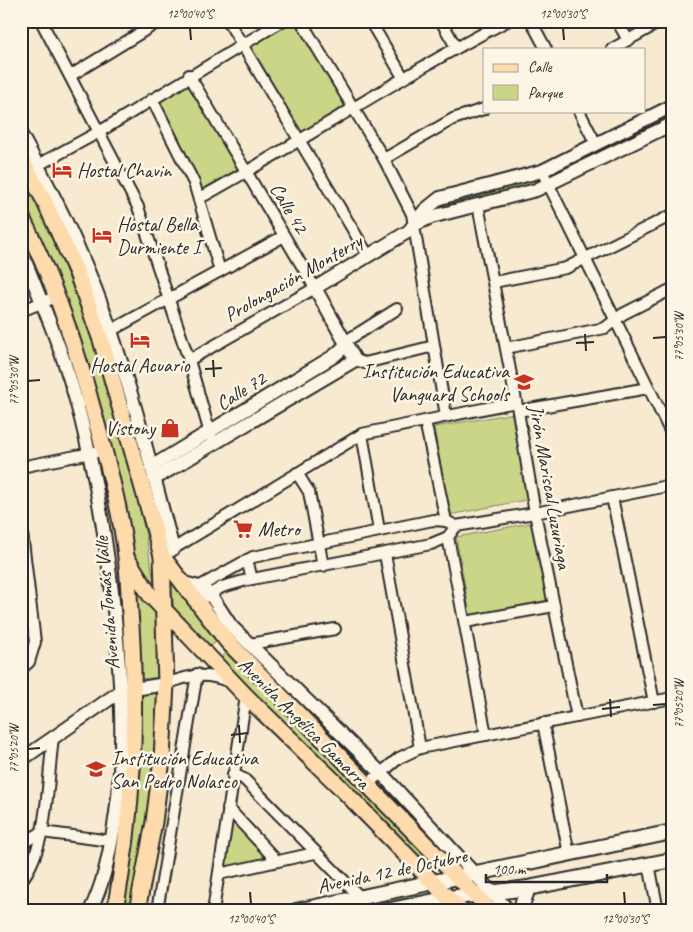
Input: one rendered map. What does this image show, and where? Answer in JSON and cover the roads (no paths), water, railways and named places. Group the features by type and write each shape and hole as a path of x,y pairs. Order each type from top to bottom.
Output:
{"main road":[{"path":"21,158 44,200 77,273 101,340 167,553 164,609 166,684 162,759 158,797 136,911"},
{"name":"Avenida Tomás Valle","path":"21,216 58,296 76,345 96,452 126,557 132,788 115,911"},
{"name":"Avenida Angélica Gamarra","path":"167,553 227,630 369,784 491,911"},
{"name":"Avenida Angélica Gamarra","path":"126,557 150,595 246,696 461,911"},
{"name":"Avenida 12 de Octubre","path":"296,911 672,832"},
{"name":"Avenida 12 de Octubre","path":"386,911 449,898 528,888 672,860"},
{"path":"520,911 528,888"}],"street":[{"path":"70,76 160,21"},
{"path":"228,21 368,255"},
{"path":"38,165 99,132 189,75 282,21"},
{"path":"301,21 384,159 412,214 446,416"},
{"path":"370,21 403,77"},
{"path":"441,21 456,47"},
{"path":"200,198 353,109 403,77 507,21"},
{"path":"531,21 545,48"},
{"path":"617,21 628,40"},
{"path":"614,48 662,21"},
{"path":"43,22 138,207 189,360 211,439"},
{"name":"Calle 42","path":"189,75 346,341 355,360"},
{"path":"152,98 200,198 220,271"},
{"path":"414,225 425,210 440,198 542,171 672,106"},
{"path":"384,159 454,119 483,110"},
{"path":"580,112 596,144"},
{"path":"414,225 431,217 513,197 549,185 672,124"},
{"path":"21,135 67,224 95,288 110,331 152,473 167,553 362,434 446,416 648,388"},
{"path":"542,171 614,321 672,435"},
{"name":"Jirón Mariscal Luzuriaga","path":"478,205 517,406 535,513 577,717"},
{"path":"494,282 566,268 672,215"},
{"name":"Prolongación Monterry","path":"189,360 315,288 403,235 414,225"},
{"path":"110,331 284,236"},
{"name":"Avenida Tomás Valle","path":"21,252 57,340 71,385 96,452 101,508 128,690 112,841 101,888 90,911"},
{"path":"506,348 604,328 623,314 672,289"},
{"path":"21,311 58,296"},
{"path":"346,341 397,309"},
{"name":"Calle 72","path":"211,439 334,356 344,347 346,341"},
{"path":"152,473 355,360 365,363 434,346"},
{"path":"334,356 340,369"},
{"path":"425,421 446,521"},
{"path":"362,434 379,530"},
{"path":"21,467 96,452"},
{"path":"297,473 309,492 323,566"},
{"path":"196,592 247,560 318,542 433,520 446,521 456,526 535,513 672,484"},
{"path":"612,497 654,702"},
{"path":"21,524 35,642 29,662 21,669"},
{"path":"196,592 252,579 431,544 448,537 456,526"},
{"path":"448,537 486,734"},
{"path":"385,554 420,748"},
{"path":"247,560 252,579"},
{"path":"465,622 554,606"},
{"path":"250,644 336,629"},
{"name":"Avenida Angélica Gamarra","path":"227,630 250,644 381,773 509,911"},
{"path":"157,911 197,674"},
{"path":"21,760 128,690 166,684 197,674 221,678 235,684"},
{"path":"212,911 246,696"},
{"path":"369,784 399,758 420,748 672,698"},
{"path":"543,723 569,854"},
{"path":"21,881 34,863 42,832 53,738"},
{"path":"233,774 244,779 360,898"},
{"path":"228,808 276,860"},
{"path":"21,844 42,832 112,841"},
{"path":"219,874 315,853"},
{"path":"649,864 658,911"}],"place":[{"name":"Hostal Chavin","path":"62,170"},
{"name":"Hostal Bella Durmiente I","path":"102,235"},
{"name":"Hostal Acuario","path":"140,340"},
{"name":"Institución Educativa Vanguard Schools","path":"524,382"},
{"name":"Vistony","path":"170,428"},
{"name":"Metro","path":"243,529"},
{"name":"Institución Educativa San Pedro Nolasco","path":"96,769"}]}
